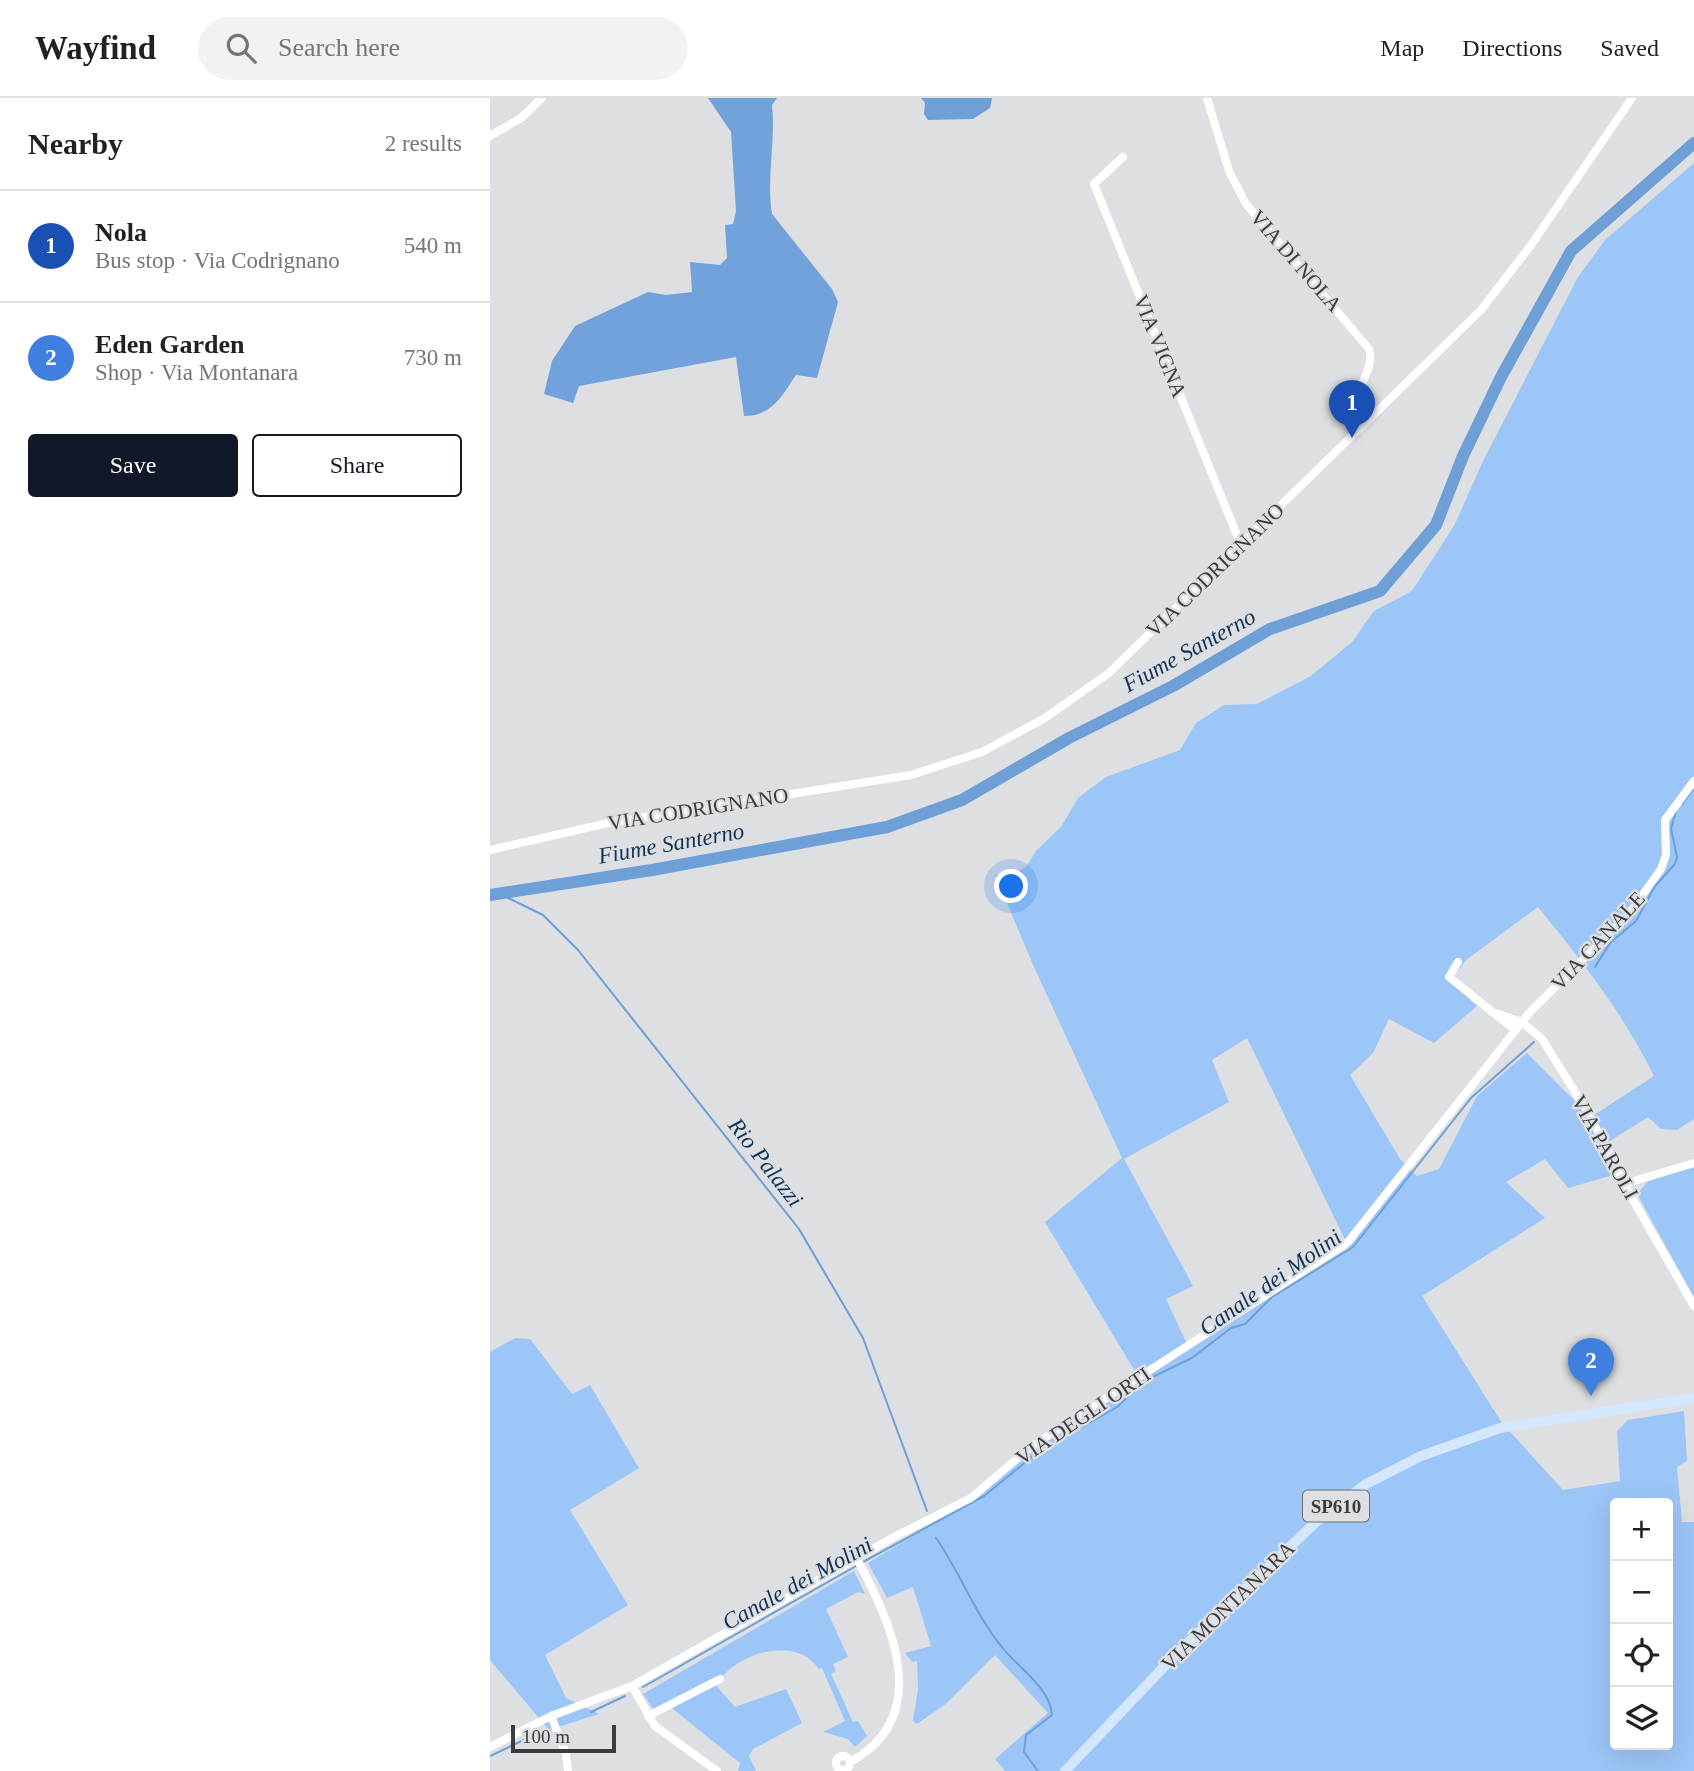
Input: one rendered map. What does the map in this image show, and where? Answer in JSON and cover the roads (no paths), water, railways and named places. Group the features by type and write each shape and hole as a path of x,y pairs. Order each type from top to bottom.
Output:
{"main road":[{"name":"VIA MONTANARA","path":"1065,1771 1178,1652 1317,1522 1366,1483 1421,1456 1500,1427 1694,1398"}],"street":[{"path":"490,136 521,118 542,98"},
{"name":"VIA DI NOLA","path":"1207,98 1229,171 1247,204 1369,349 1370,361 1359,394 1364,411 1370,418"},
{"name":"VIA CODRIGNANO","path":"490,850 608,823 911,775 982,752 1045,718 1109,673 1481,310 1531,245 1632,98"},
{"name":"VIA VIGNA","path":"1123,156 1094,184 1241,545"},
{"name":"VIA CANALE","path":"1522,1021 1629,914 1661,869 1666,855 1665,820 1694,781"},
{"name":"VIA PAROLI","path":"1458,962 1449,977 1515,1030"},
{"name":"VIA PAROLI","path":"1492,1012 1522,1021 1542,1040 1590,1116 1624,1184 1694,1306"},
{"name":"VIA DEGLI ORTI","path":"490,1747 551,1716 632,1686 859,1563 971,1498 1031,1447 1348,1242 1522,1021"},
{"path":"1624,1184 1694,1163"},
{"path":"825,1771 841,1769 861,1756 886,1730 895,1711 899,1666 888,1619 859,1563"},
{"path":"648,1716 720,1679"},
{"path":"632,1686 655,1726 717,1771"},
{"path":"551,1716 566,1754 568,1771"},
{"path":"841,1769 837,1759 842,1756 850,1762"}],"waterway":[{"name":"Fiume Santerno","path":"490,895 652,870 887,827 962,800 1069,738 1173,686 1270,629 1380,591 1436,525 1463,456 1501,377 1571,251 1694,143"},
{"name":"Canale dei Molini","path":"1682,804 1694,788"},
{"name":"Canale dei Molini","path":"1595,967 1610,943 1636,921 1655,886 1675,864 1677,857 1671,829 1676,811"},
{"name":"Rio Palazzi","path":"496,892 543,915 578,950 799,1229 863,1338 927,1511"},
{"name":"Canale dei Molini","path":"1084,1426 1117,1407 1144,1381 1192,1358 1231,1328 1245,1324 1272,1297 1353,1247 1471,1098 1534,1042"},
{"name":"Canale dei Molini","path":"863,1562 984,1496 1033,1456 1068,1433"},
{"name":"Rio Palazzi","path":"936,1538 992,1634 1039,1686 1050,1705 1052,1715 1026,1735 1024,1752 1038,1771"},
{"name":"Canale dei Molini","path":"643,1687 858,1565"},
{"name":"Canale dei Molini","path":"591,1712 625,1696"},
{"name":"Canale dei Molini","path":"490,1756 547,1729"}],"place":[{"name":"Nola","path":"1352,438"},
{"name":"Eden Garden","path":"1591,1396"}]}
